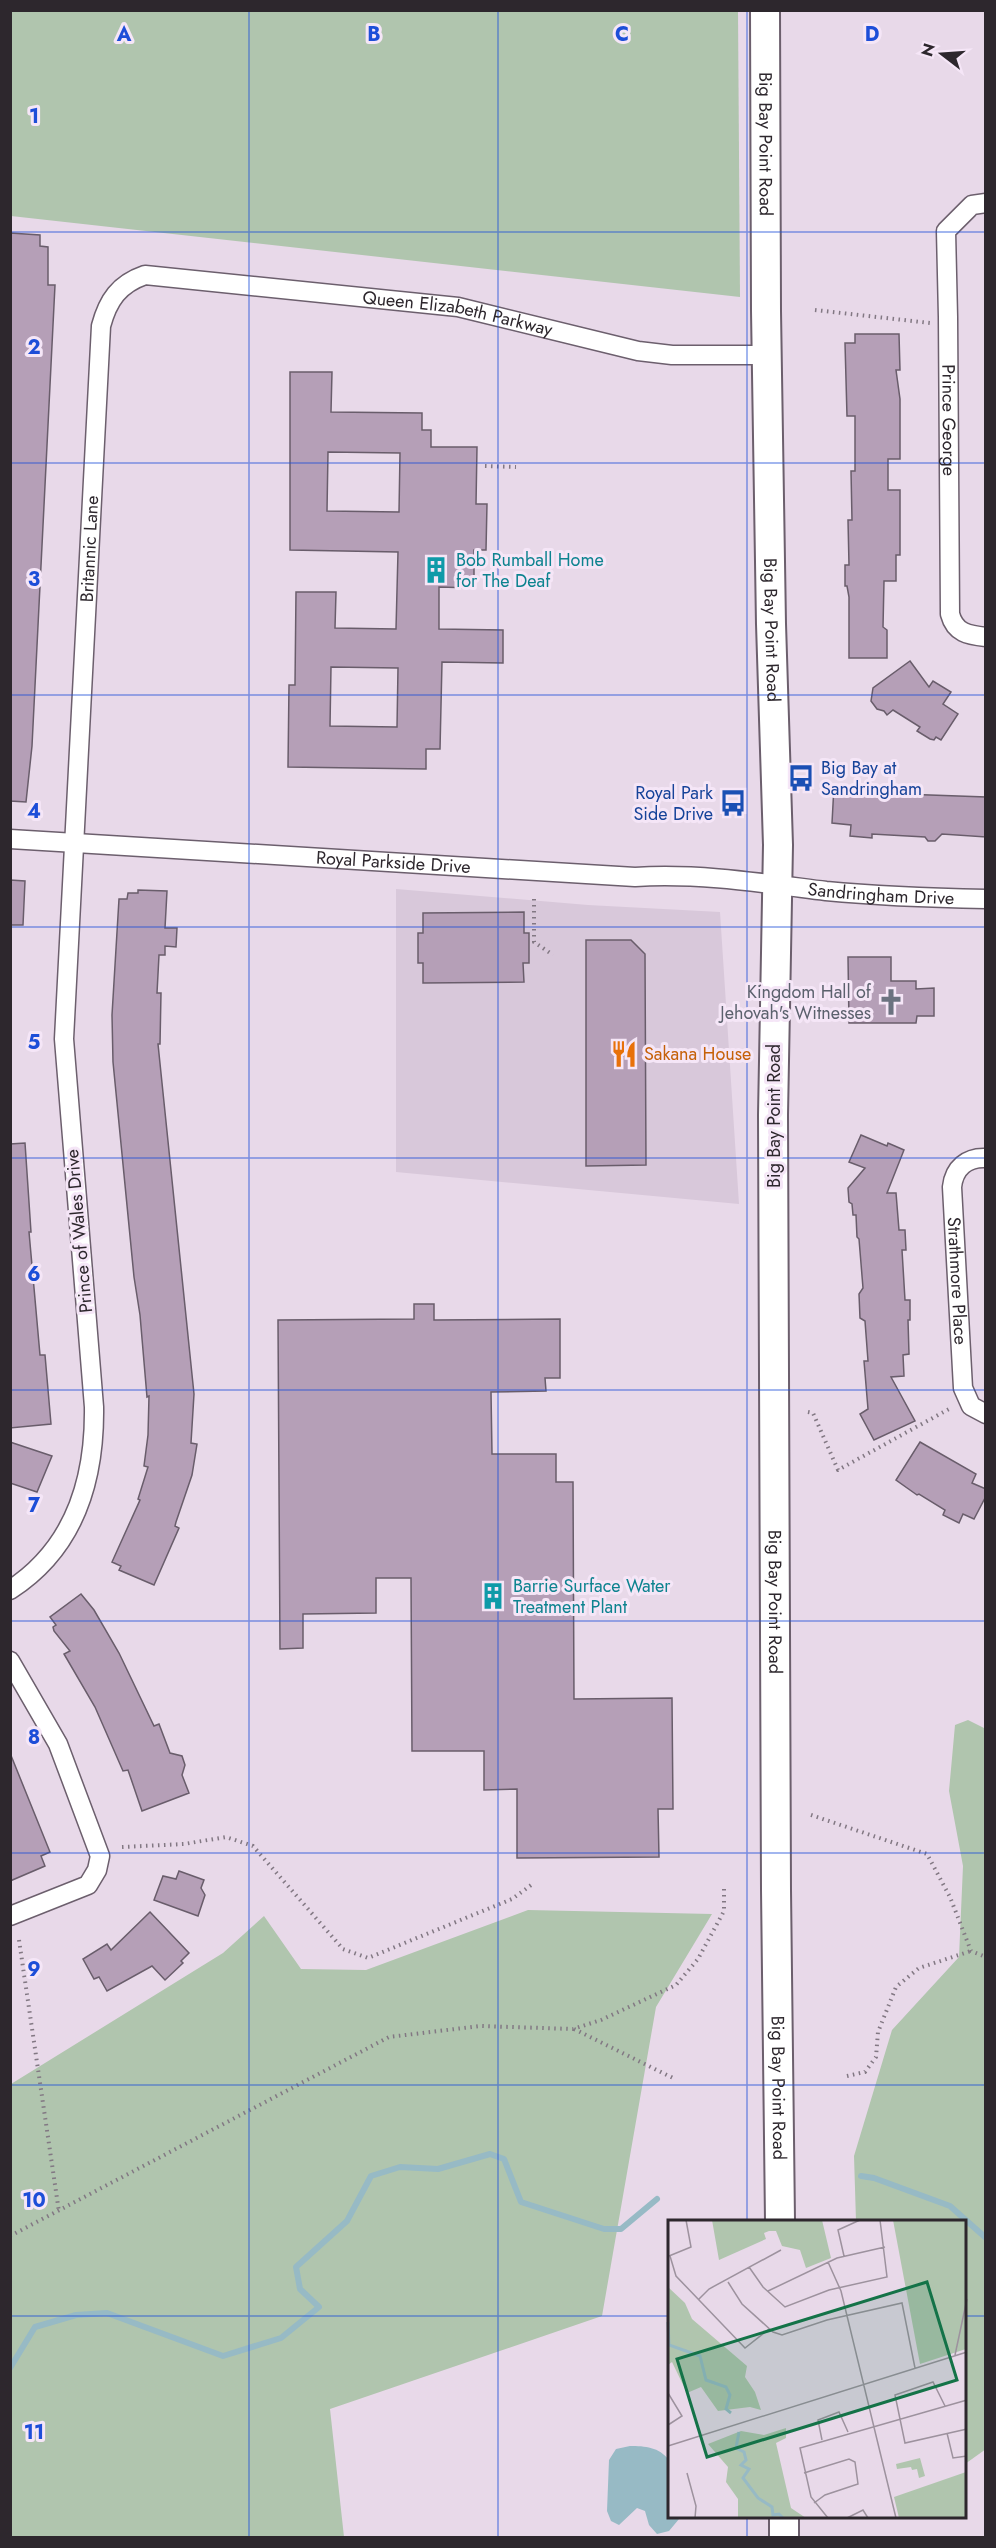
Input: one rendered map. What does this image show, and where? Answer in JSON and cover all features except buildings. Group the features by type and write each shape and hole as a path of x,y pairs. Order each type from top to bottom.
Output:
{"main road":[{"name":"Big Bay Point Road","path":"765,10 767,355 777,885 773,1139 776,1890 780,2220"},
{"path":"784,2518 784,2538"}],"street":[{"name":"Prince George","path":"986,203 972,205 945,231 948,317 950,614 954,625 961,632 969,636 986,637"},
{"name":"Queen Elizabeth Parkway","path":"146,275 478,310 638,351 672,355 767,355"},
{"name":"Britannic Lane","path":"75,843 101,326 106,307 117,291 130,280 146,275"},
{"name":"Royal Parkside Drive","path":"10,839 634,877 663,875 716,878 777,885"},
{"name":"Prince of Wales Drive","path":"10,1590 26,1581 51,1554 68,1527 82,1500 90,1473 94,1438 94,1407 64,1039 75,843"},
{"name":"Sandringham Drive","path":"777,885 826,891 986,899"},
{"name":"Strathmore Place","path":"986,1158 972,1159 962,1165 956,1173 952,1187 963,1388 971,1406 986,1414"},
{"path":"10,1661 58,1744 100,1856 97,1870 88,1885 10,1916"}],"path":[{"path":"814,310 933,323"},
{"path":"485,466 516,467"},
{"path":"534,899 534,942 553,955"},
{"path":"808,1412 813,1413 838,1470 949,1409"},
{"path":"811,1815 927,1854 950,1897 971,1951"},
{"path":"122,1847 184,1844 226,1837 253,1846 343,1949 368,1958 512,1899 534,1883"},
{"path":"10,2236 388,2037 480,2026 573,2029 601,2020 676,1985 698,1959 724,1911 724,1887"},
{"path":"19,1940 59,2212"},
{"path":"847,2076 865,2072 876,2057 878,2032 896,1987 919,1968 971,1951 986,1957"},
{"path":"573,2029 675,2079"}],"shaded area":[{"path":"396,889 588,905 720,912 739,1204 396,1172"}],"green space":[{"path":"11,10 738,11 740,297 11,216"},
{"path":"968,1720 986,1729 986,2449 966,2463 966,2220 856,2220 854,2156 892,2030 959,1957 963,1866 949,1791 955,1725"},
{"path":"528,1910 712,1914 656,2007 602,2316 330,2409 344,2537 11,2537 11,2084 223,1953 264,1916 301,1969 366,1970"}],"water":[{"path":"630,2446 646,2447 656,2450 668,2459 668,2518 679,2518 669,2531 657,2534 649,2525 645,2511 637,2508 619,2525 611,2521 607,2511 609,2460 616,2449"}],"waterway":[{"path":"10,2368 35,2327 76,2315 107,2313 223,2356 281,2338 319,2307 300,2289 296,2267 347,2221 371,2176 400,2167 438,2169 490,2154 504,2159 521,2202 604,2229 621,2229 657,2199"},
{"path":"861,2176 874,2178 950,2206 966,2220"},
{"path":"966,2220 986,2238"}],"place":[{"name":"Bob Rumball Home for The Deaf","path":"436,570"},
{"name":"Big Bay at Sandringham","path":"801,778"},
{"name":"Royal Park Side Drive","path":"733,803"},
{"name":"Kingdom Hall of Jehovah's Witnesses","path":"891,1002"},
{"name":"Sakana House","path":"624,1054"},
{"name":"Barrie Surface Water Treatment Plant","path":"493,1596"}]}
